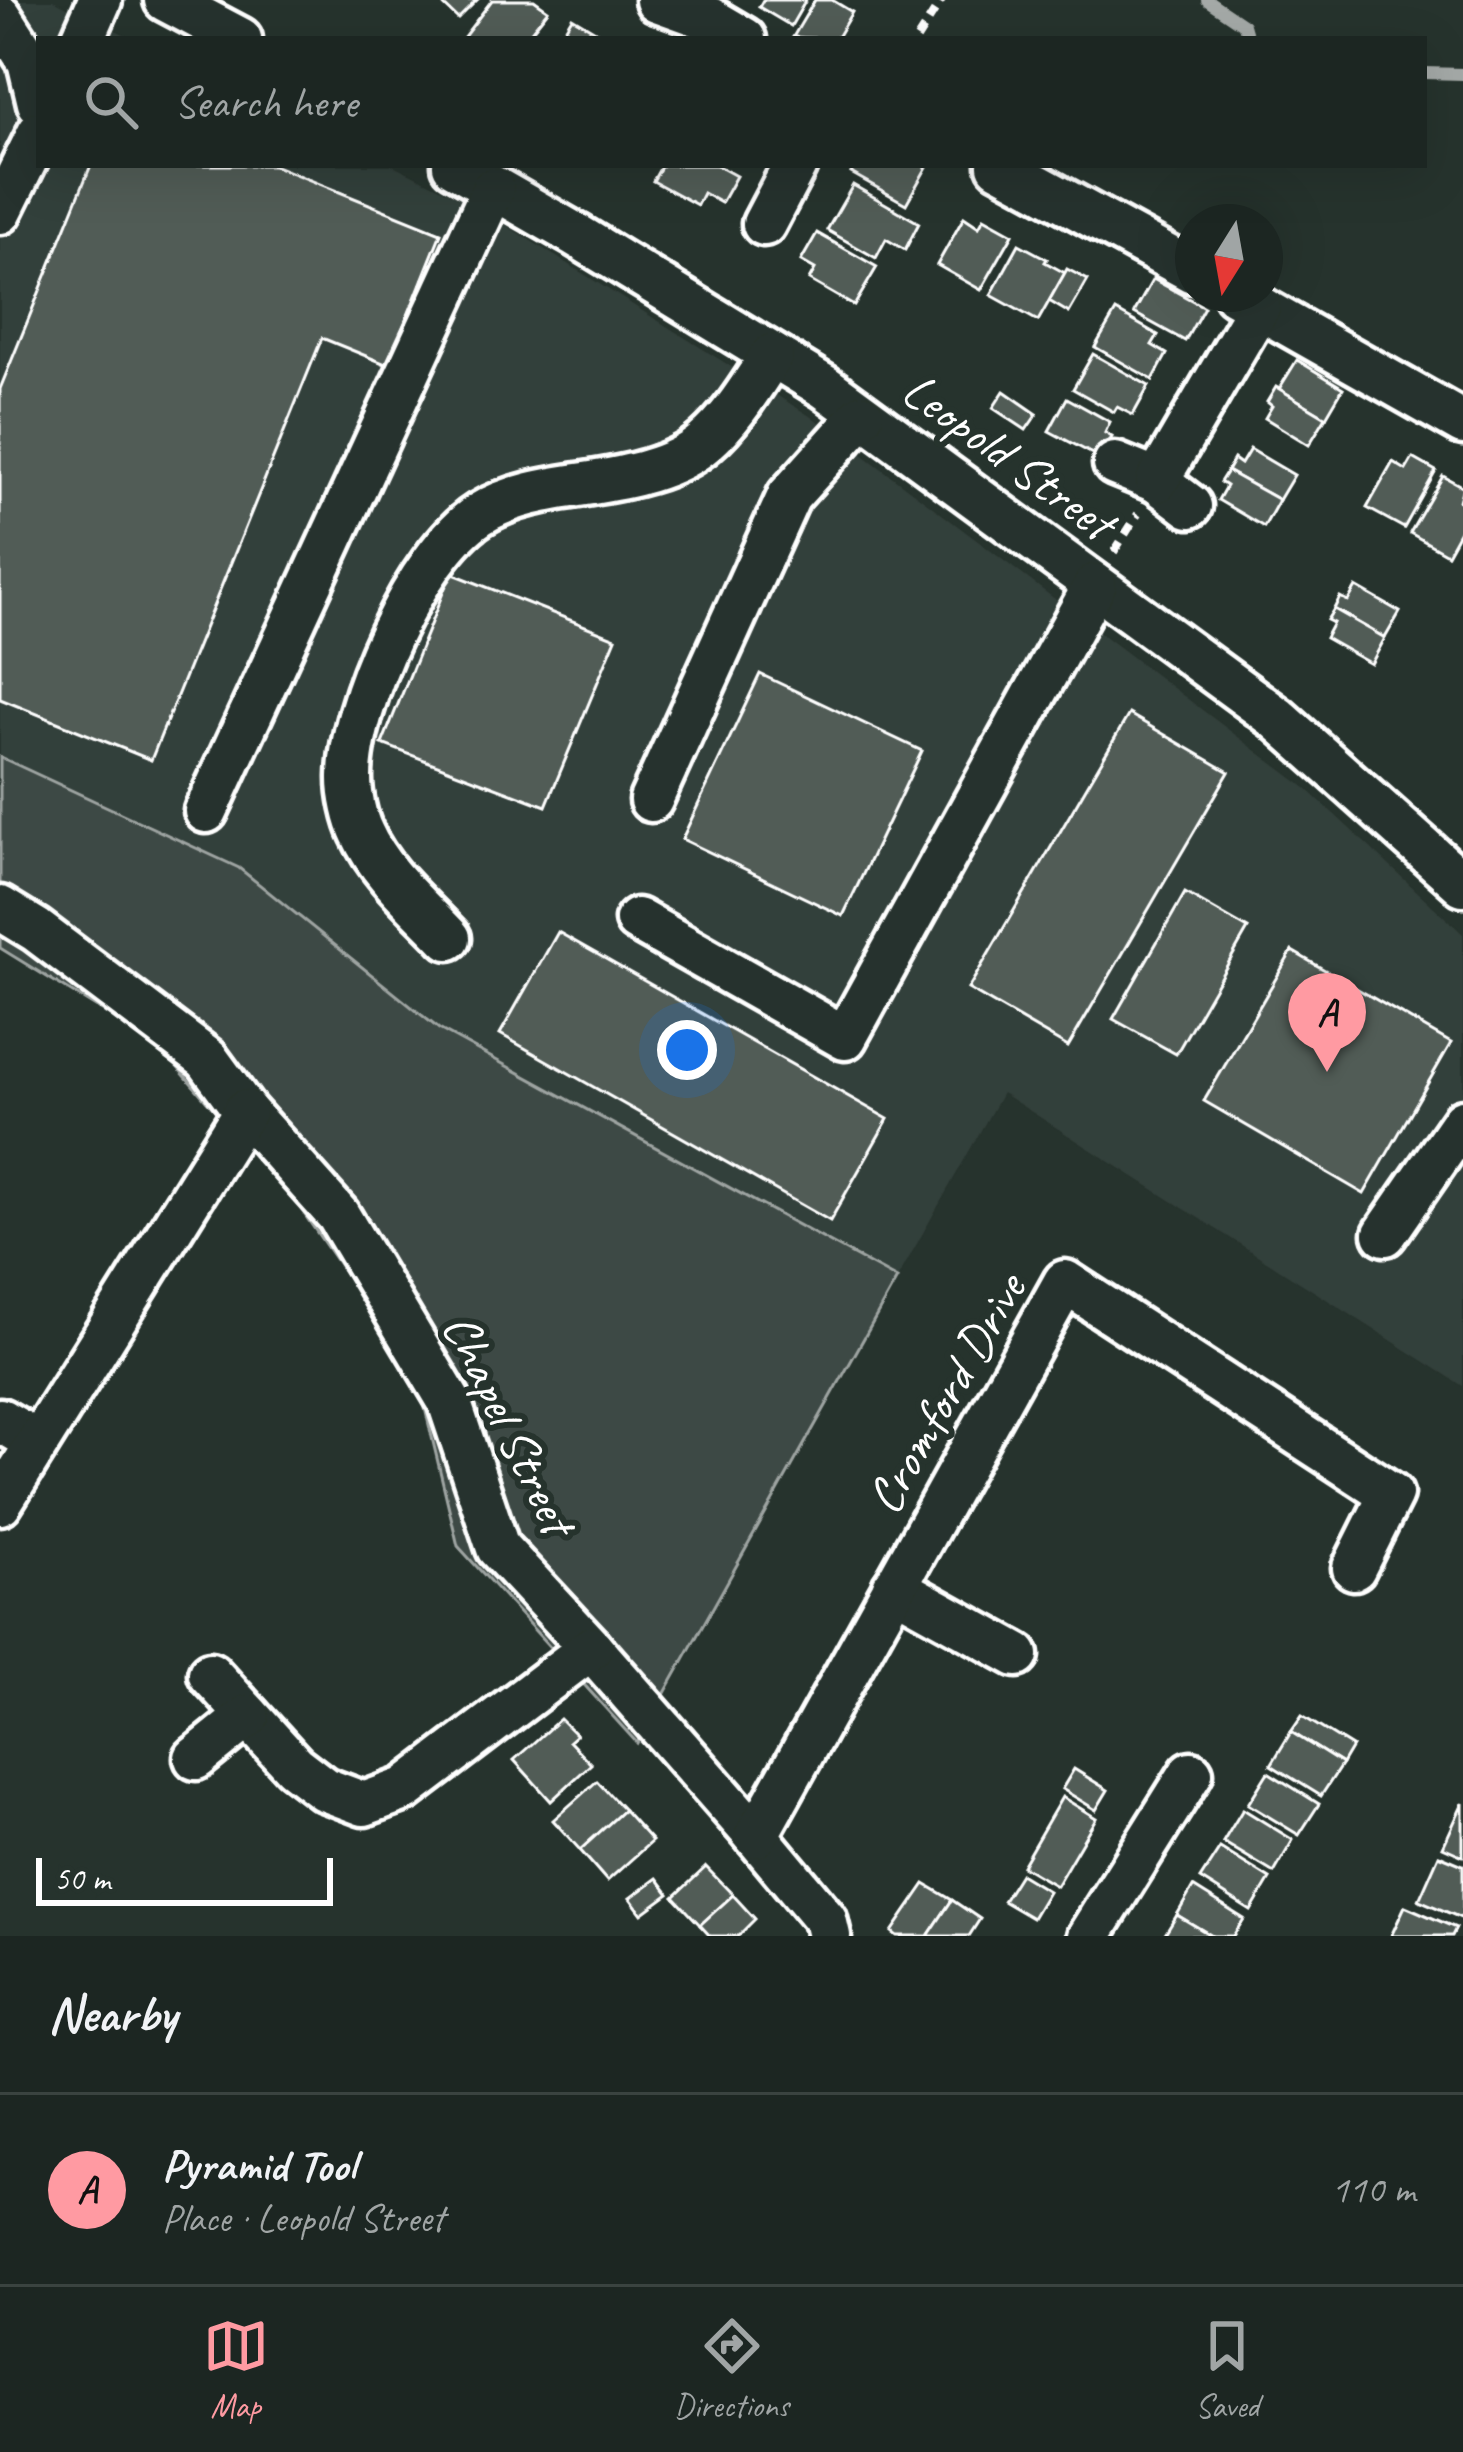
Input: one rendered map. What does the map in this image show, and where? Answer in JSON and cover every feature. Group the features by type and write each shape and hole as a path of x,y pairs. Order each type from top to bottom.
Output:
{"street":[{"path":"84,36 100,0"},
{"path":"166,0 234,36"},
{"path":"657,0 710,19 739,36"},
{"path":"0,16 29,62 36,91"},
{"path":"0,212 36,139"},
{"name":"Leopold Street","path":"459,168 825,388 1277,718 1463,884"},
{"path":"764,224 793,168"},
{"path":"1004,168 1175,261"},
{"path":"206,811 493,189"},
{"path":"1115,464 1173,494 1243,312"},
{"path":"1266,312 1463,423"},
{"path":"449,938 383,869 360,831 350,781 356,726 417,583 447,542 484,512 521,496 616,479 668,463 702,445 737,408 772,355"},
{"path":"651,800 789,496 862,415"},
{"path":"637,920 845,1038 1095,585"},
{"name":"Chapel Street","path":"0,908 207,1059 245,1111 338,1215 449,1401 498,1548 756,1836 825,1919 829,1936"},
{"path":"0,1503 245,1111"},
{"path":"1385,1234 1463,1121"},
{"name":"Cromford Drive","path":"756,1836 1065,1282 1391,1494 1354,1568"},
{"path":"0,1420 37,1441"},
{"path":"894,1587 1017,1655"},
{"path":"211,1674 294,1766 324,1789 364,1804 405,1789 591,1648"},
{"path":"196,1758 248,1716"},
{"path":"1090,1936 1191,1773"}],"path":[{"path":"919,36 942,0"},
{"path":"1095,585 1173,494"}],"shaded area":[{"path":"0,0 53,0 128,36 36,36 36,168 399,168 469,202 821,423 1306,788 1463,934 1463,1386 1002,1093 897,1279 439,1029 239,868 0,757"},
{"path":"0,757 239,868 439,1029 897,1279 637,1743 458,1546 418,1379 300,1208 159,1046 0,948"}],"building":[{"path":"438,0 477,0 458,19"},
{"path":"492,0 534,0 548,10 527,36 465,36"},
{"path":"763,0 806,0 791,26 759,7"},
{"path":"815,0 832,0 852,12 838,36 794,36"},
{"path":"572,17 602,35 602,36 561,36"},
{"path":"90,168 280,168 441,233 388,365 322,338 151,760 0,699 0,389"},
{"path":"660,168 721,168 736,176 721,203 703,193 697,205 653,181"},
{"path":"854,168 926,168 906,204 851,173"},
{"path":"853,185 919,223 905,250 886,239 876,258 827,230"},
{"path":"964,217 979,227 984,218 1013,234 981,290 937,265"},
{"path":"817,233 877,267 854,306 809,280 815,269 801,261"},
{"path":"1019,244 1065,273 1038,321 991,295"},
{"path":"1067,269 1088,280 1069,313 1049,301"},
{"path":"1153,279 1175,291 1175,312 1201,312 1185,341 1134,313"},
{"path":"1116,311 1158,335 1152,345 1167,354 1153,380 1095,347"},
{"path":"1093,354 1149,386 1133,415 1117,407 1114,412 1073,389"},
{"path":"1297,360 1343,388 1326,417 1279,389"},
{"path":"1276,387 1326,417 1309,445 1265,418"},
{"path":"1004,391 1037,414 1026,430 993,408"},
{"path":"1067,398 1110,422 1105,433 1112,437 1100,458 1049,431"},
{"path":"1250,449 1294,475 1279,500 1227,471 1234,459 1241,464"},
{"path":"1413,458 1436,471 1404,528 1367,508 1393,462 1406,470"},
{"path":"1227,471 1279,500 1264,527 1218,500"},
{"path":"1443,476 1463,487 1459,501 1463,503 1463,525 1447,554 1410,533"},
{"path":"451,573 616,638 546,806 382,744"},
{"path":"1356,587 1400,612 1385,638 1334,609 1340,597 1348,601"},
{"path":"1334,609 1385,638 1371,664 1325,638"},
{"path":"760,674 922,751 843,916 682,839"},
{"path":"1129,714 1229,772 1068,1047 968,989"},
{"path":"1185,893 1248,929 1176,1054 1113,1019"},
{"path":"558,932 888,1119 830,1221 500,1034"},
{"path":"1292,951 1451,1043 1364,1194 1204,1101"},
{"path":"1302,1716 1352,1747 1342,1764 1291,1732"},
{"path":"560,1719 576,1735 569,1741 591,1764 551,1801 514,1760"},
{"path":"1291,1732 1342,1764 1321,1796 1271,1765"},
{"path":"1074,1769 1108,1790 1096,1810 1062,1789"},
{"path":"1268,1772 1319,1804 1299,1835 1248,1804"},
{"path":"597,1781 624,1810 580,1850 553,1820"},
{"path":"1062,1797 1096,1818 1056,1886 1022,1866"},
{"path":"1463,1803 1463,1856 1443,1847"},
{"path":"1243,1809 1293,1840 1274,1873 1223,1842"},
{"path":"624,1810 652,1841 607,1881 580,1850"},
{"path":"1220,1848 1270,1879 1251,1911 1200,1879"},
{"path":"1439,1855 1463,1865 1463,1919 1419,1900"},
{"path":"706,1867 733,1895 700,1925 674,1897"},
{"path":"1020,1874 1048,1891 1032,1918 1003,1901"},
{"path":"657,1878 669,1894 642,1914 630,1898"},
{"path":"925,1884 952,1900 928,1936 897,1936 892,1932"},
{"path":"1193,1887 1244,1919 1233,1936 1212,1936 1177,1915"},
{"path":"733,1895 755,1919 738,1936 710,1936 700,1925"},
{"path":"952,1900 980,1919 969,1936 928,1936"},
{"path":"1405,1906 1456,1928 1452,1936 1391,1936"},
{"path":"1177,1915 1212,1936 1164,1936"}],"waterway":[{"path":"1207,0 1244,25 1247,36"},
{"path":"1427,73 1463,74"}],"place":[{"name":"Pyramid Tool","path":"1327,1072"}]}
